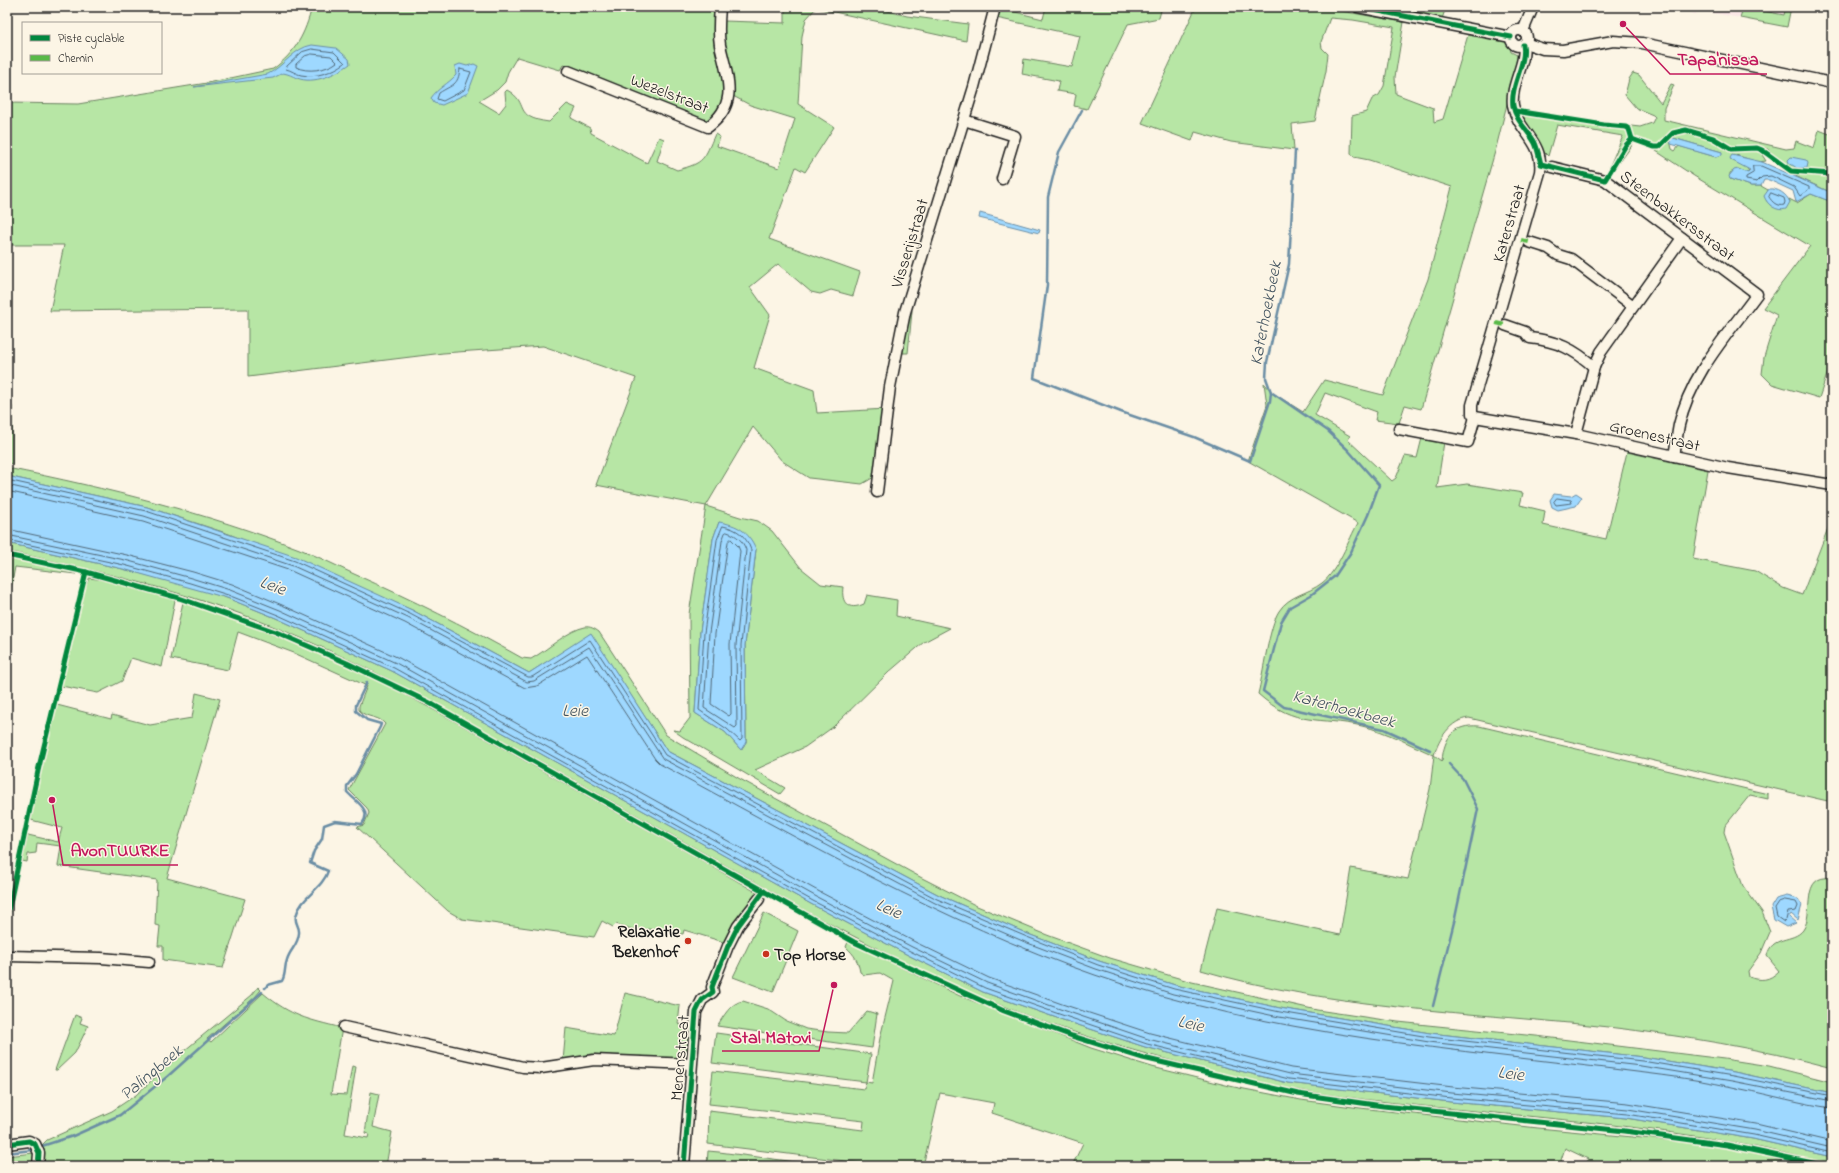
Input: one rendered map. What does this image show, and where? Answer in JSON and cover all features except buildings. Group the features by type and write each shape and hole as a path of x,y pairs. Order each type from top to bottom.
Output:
{"street":[{"name":"Wezelstraat","path":"568,71 708,127 722,113 728,102 729,95 727,67 720,44 720,7"},
{"name":"Visserijstraat","path":"877,492 890,387 904,312 984,53 995,7"},
{"path":"1358,7 1511,37"},
{"path":"1523,31 1533,7"},
{"path":"1511,37 1515,31 1523,31"},
{"path":"1523,31 1526,35 1524,44"},
{"path":"1511,37 1514,44 1524,44 1543,49 1563,50 1613,42 1642,43 1832,82"},
{"name":"Katerstraat","path":"1399,430 1468,442 1473,415 1472,405 1541,164 1535,144 1518,118 1513,104 1514,88 1524,51 1524,44"},
{"path":"964,120 1015,136 1002,179"},
{"name":"Steenbakkersstraat","path":"1552,167 1604,180 1758,294 1711,356 1694,385 1679,425 1674,456"},
{"path":"1576,434 1594,367 1603,347 1682,238"},
{"path":"1529,242 1548,248 1558,255 1571,259 1632,305"},
{"path":"1505,326 1525,332 1530,338 1541,339 1569,348 1594,367"},
{"name":"Groenestraat","path":"1473,415 1576,434 1728,468 1832,485"},
{"name":"Menenstraat","path":"684,1166 696,1012 702,1000 713,992 712,987 728,946 738,926 759,899"},
{"path":"7,956 101,958 149,962"},
{"name":"Menenstraat","path":"344,1027 523,1067 541,1068 594,1060 691,1064"},
{"path":"7,1144 29,1141 37,1149 38,1166"}],"shaded area":[{"path":"1743,7 1740,18 1697,10 1696,14 1691,13 1691,9 1687,8"},
{"path":"1747,7 1786,7 1784,15"}],"green space":[{"path":"312,7 717,7 725,70 724,101 709,123 563,65 560,70 517,57 508,72 505,82 497,90 479,101 499,113 506,104 505,92 507,90 514,95 525,113 530,117 549,122 567,104 576,108 571,118 590,128 591,133 647,163 659,137 664,139 657,161 677,170 693,165 702,159 706,155 715,134 720,137 717,146 779,168 795,119 750,105 733,96 723,38 724,21 785,23 785,7 872,7 907,16 968,24 966,41 816,8 806,19 802,36 798,104 834,127 805,172 796,167 769,239 860,272 853,296 831,290 820,294 811,292 778,264 750,287 770,315 754,368 814,390 817,413 886,409 876,476 862,484 809,478 782,461 753,427 706,506 596,485 636,378 543,346 443,353 248,377 248,309 50,311 64,245 7,245 7,103 78,104 207,83 273,69 294,49 303,34"},
{"path":"1046,7 1162,7 1159,18 1128,24 1087,109 1074,106 1076,94 1057,91 1059,81 1022,74 1024,59 1072,67 1080,36 996,18 999,8 1043,19"},
{"path":"1196,7 1318,7 1404,22 1395,77 1396,94 1433,108 1434,122 1443,119 1468,35 1503,40 1509,43 1511,52 1519,56 1496,148 1421,409 1405,405 1399,423 1375,420 1377,412 1325,393 1315,415 1350,436 1348,440 1392,481 1396,478 1405,456 1417,458 1422,438 1444,442 1437,488 1467,484 1523,493 1520,505 1545,511 1543,525 1606,539 1627,452 1708,470 1693,559 1755,571 1783,588 1802,595 1832,518 1832,802 1469,718 1456,722 1446,731 1434,755 1390,735 1362,726 1308,719 1284,712 1258,694 1269,639 1275,618 1279,611 1288,601 1317,587 1327,578 1338,563 1358,523 1248,461 1267,405 1264,383 1273,393 1303,412 1324,380 1383,395 1428,279 1452,187 1369,160 1354,157 1351,153 1352,116 1366,112 1372,99 1379,95 1384,86 1394,27 1353,20 1330,18 1321,42 1322,48 1328,54 1326,71 1315,121 1292,124 1294,150 1231,142 1195,132 1192,141 1142,123"},
{"path":"1389,7 1446,7 1442,19"},
{"path":"1743,7 1784,15 1786,7 1791,7 1787,27 1740,18"},
{"path":"1633,73 1639,75 1661,103 1671,84 1674,85 1664,108 1664,120 1786,149 1794,148 1796,141 1814,148 1819,130 1832,135 1832,193 1791,174 1768,149 1756,145 1731,148 1708,134 1685,128 1673,131 1663,143 1665,144 1673,135 1681,131 1689,131 1698,133 1723,147 1734,151 1759,150 1766,161 1757,162 1736,155 1749,171 1748,173 1738,169 1730,173 1730,179 1751,186 1761,186 1768,190 1766,200 1771,206 1790,202 1789,199 1797,203 1811,194 1832,202 1832,360 1819,398 1772,384 1762,374 1764,357 1777,315 1763,308 1810,246 1694,176 1653,149 1636,143 1631,126 1640,127 1652,123 1655,117 1636,108 1625,95 1629,79","holes":["1673,138 1722,152 1716,157 1679,146 1675,151 1672,149 1670,140"]},
{"path":"1522,114 1604,127 1628,129 1633,144 1610,176 1606,174 1623,136 1557,125 1548,156 1541,149 1520,115"},
{"path":"910,305 912,311 908,353 899,353"},
{"path":"7,405 12,406 12,464 7,463"},
{"path":"7,468 119,493 230,524 266,537 308,553 397,593 460,624 522,658 531,659 566,635 579,629 587,627 592,628 599,632 666,735 740,779 922,878 977,906 1047,935 1110,958 1192,982 1317,1010 1398,1022 1536,1036 1769,1066 1832,1082 1832,1093 1734,1072 1643,1057 1430,1033 1280,1008 1175,985 1099,961 1028,934 939,895 667,751 591,634 529,673 412,610 229,534 147,507 7,476"},
{"path":"706,506 758,521 772,531 801,568 821,584 843,587 843,597 850,606 854,607 864,604 867,595 897,600 896,616 950,628 924,642 889,672 833,727 805,747 755,770 785,788 780,794 673,730 680,731 690,718 689,614","holes":["719,522 756,549 745,645 746,742 741,750 725,732 695,713 700,632 713,539"]},
{"path":"7,543 123,569 189,586 227,598 276,618 392,671 811,904 908,955 983,992 1057,1018 1145,1047 1288,1083 1451,1102 1626,1118 1753,1139 1832,1157 1832,1165 1765,1149 1630,1127 1358,1099 1290,1089 1167,1059 1067,1030 972,993 925,972 857,938 813,915 471,723 366,668 330,651 257,620 164,589 70,565 7,551"},
{"path":"7,558 71,571 76,574 15,567 7,610"},
{"path":"89,578 104,580 175,600 162,667 131,658 122,681 98,693 61,686 84,591"},
{"path":"183,602 298,645 343,664 412,698 756,892 754,898 727,943 684,930 683,934 648,929 647,934 616,924 613,927 602,921 594,937 462,919 448,911 357,827 364,825 369,813 367,808 349,790 385,724 379,719 365,715 359,710 359,706 367,686 294,653 238,632 228,670 171,659"},
{"path":"196,693 220,699 167,878 245,899 223,968 163,960 163,946 158,946 160,926 155,925 157,880 58,866 61,846 37,843 36,853 28,854 27,862 22,861 28,835 58,842 62,828 31,820 41,767 57,705 111,719 112,715 150,725 192,718"},
{"path":"1479,726 1768,794 1768,799 1750,795 1725,826 1724,832 1743,886 1762,912 1770,932 1761,953 1748,971 1749,977 1765,979 1772,977 1779,971 1767,956 1769,949 1778,942 1794,937 1803,930 1808,914 1811,888 1815,882 1822,878 1832,878 1832,1068 1776,1054 1665,1034 1608,1027 1403,1008 1352,1001 1251,983 1201,970 1217,908 1340,935 1351,868 1408,879 1430,789 1434,755 1442,761 1445,745 1452,734 1463,727"},
{"name":"Top Horse","path":"764,913 798,931 773,992 733,977"},
{"path":"848,942 960,996 1091,1048 1152,1067 1234,1087 1301,1100 1360,1108 1538,1128 1727,1146 1802,1166 1583,1166 1588,1159 1565,1148 1561,1160 1563,1166 1072,1166 1083,1143 992,1113 994,1103 940,1093 923,1166 862,1166 861,1163 708,1144 709,1111 863,1130 864,1121 709,1104 713,1071 864,1089 866,1082 872,1083 880,1038 894,981 880,973 864,975 860,972 856,958 846,947"},
{"path":"258,987 261,990 255,997 207,1039 211,1042 263,993 273,1001 300,1016 342,1028 331,1094 347,1095 352,1066 356,1067 345,1134 368,1138 369,1134 365,1133 371,1092 379,1094 373,1127 392,1132 386,1166 7,1166 7,1156 34,1153 47,1140 112,1111 136,1095 179,1055 252,995"},
{"path":"625,993 680,1006 678,1024 690,1027 686,1055 683,1059 563,1061 566,1028 614,1036"},
{"path":"743,1001 768,1009 786,1021 806,1029 828,1032 848,1033 867,1011 877,1014 872,1048 717,1026 734,1004"},
{"path":"75,1015 82,1018 80,1023 88,1026 75,1053 57,1070 55,1070"},
{"path":"716,1033 871,1054 866,1082 712,1063"},
{"path":"708,1151 812,1164 806,1166 707,1166"}],"water":[{"path":"312,45 336,48 349,59 350,64 332,75 318,79 304,80 283,73 273,78 194,87 268,74 279,67 294,53"},
{"path":"460,64 467,66 474,64 478,66 468,93 442,105 434,103 431,98 456,75 455,66"},
{"path":"1673,138 1722,152 1722,155 1716,157 1671,144 1670,140"},
{"path":"1732,155 1762,162 1832,193 1832,202 1811,194 1796,202 1793,191 1769,180 1764,180 1761,186 1751,186 1730,179 1729,176 1734,170 1738,169 1748,173 1750,170 1731,160 1730,158"},
{"path":"1791,157 1806,160 1808,163 1807,168 1797,168 1789,163 1788,160"},
{"path":"1769,189 1779,191 1786,196 1790,202 1786,209 1776,209 1767,202 1764,196"},
{"path":"980,213 1040,230 1039,233 979,218"},
{"name":"Leie","path":"7,476 147,507 296,557 412,610 529,673 591,633 667,751 939,895 1028,934 1099,961 1175,985 1280,1008 1430,1033 1643,1057 1734,1072 1832,1093 1832,1157 1753,1139 1626,1118 1451,1102 1288,1083 1145,1047 983,992 908,955 811,904 392,671 276,618 227,598 123,569 7,543"},
{"path":"1576,493 1582,497 1576,506 1558,510 1552,507 1550,500 1554,494 1571,496"},
{"path":"719,522 732,525 742,530 750,538 756,549 745,645 746,742 741,750 725,732 695,713 700,632 713,539"},
{"path":"1787,896 1798,899 1802,905 1798,920 1791,914 1789,917 1796,923 1786,927 1774,920 1771,907 1776,899"}],"waterway":[{"path":"1082,110 1059,152 1048,197 1047,285 1034,378 1121,412 1194,437 1250,461 1270,401 1271,392"},
{"name":"Katerhoekbeek","path":"1295,151 1289,264 1267,362 1266,378 1271,392 1328,431 1348,450 1379,485 1368,515 1351,552 1335,576 1311,595 1290,607 1281,622 1263,691 1284,707 1384,729 1430,750"},
{"name":"Palingbeek","path":"265,988 268,985 282,981 288,956 296,944 298,937 299,928 296,923 298,910 321,883 328,871 310,863 314,851 322,839 324,825 335,821 362,824 365,819 366,814 362,806 347,792 347,786 356,774 381,724 367,720 356,711 356,705 367,682"},
{"name":"Katerhoekbeek","path":"1433,1006 1455,918 1478,809 1463,779 1449,764"},
{"name":"Palingbeek","path":"42,1146 73,1136 120,1115 168,1076 262,992"},
{"name":"Palingbeek","path":"7,1153 32,1150"}],"marked path":[{"path":"1521,240 1529,242"},
{"path":"1496,323 1505,325"}],"cycle path":[{"path":"1358,7 1511,37"},
{"path":"1523,45 1523,59 1514,90 1513,106 1519,121 1535,143 1541,164 1605,180 1626,145 1632,139"},
{"path":"1515,111 1626,127 1629,129 1632,139"},
{"path":"1632,139 1654,147 1659,147 1673,133 1686,130 1713,138 1731,149 1757,148 1791,171 1832,174"},
{"path":"7,555 86,572 179,598 276,632 347,663 428,702 854,942 1004,1011 1072,1036 1143,1058 1298,1094 1383,1106 1625,1131 1727,1145 1827,1166"},
{"path":"7,917 38,771 86,572"},
{"path":"684,1166 696,1012 702,1000 713,992 712,987 728,946 738,926 764,891"},
{"path":"7,1144 29,1141 35,1144 39,1153 38,1166"}],"place":[{"name":"Tapa'nissa","path":"1623,24"},
{"name":"AvonTUURKE","path":"52,800"},
{"name":"Relaxatie Bekenhof","path":"688,941"},
{"name":"Top Horse","path":"766,954"},
{"name":"Stal Matovi","path":"834,985"}]}
